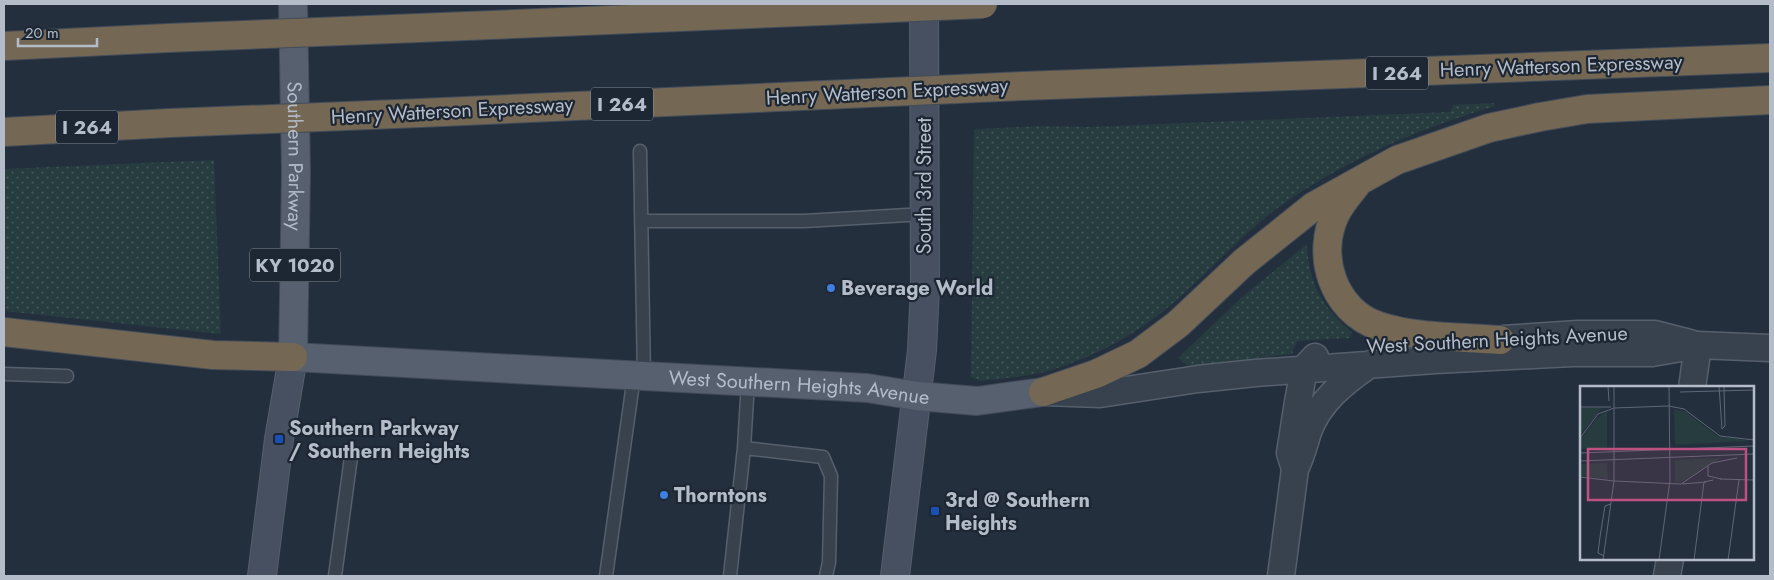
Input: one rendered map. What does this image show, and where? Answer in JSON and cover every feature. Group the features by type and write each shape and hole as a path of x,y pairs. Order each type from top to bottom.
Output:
{"highway":[{"path":"4,46 983,4"},
{"name":"Henry Watterson Expressway","path":"4,132 170,123 1023,86 1770,58"},
{"path":"1044,392 1096,374 1138,354 1178,324 1244,262 1314,206 1398,160 1440,143 1489,128 1540,117 1587,110 1770,100"},
{"path":"1359,180 1336,213 1328,237 1327,265 1335,286 1346,306 1376,326 1398,331 1500,340"},
{"path":"4,332 213,355 293,357"}],"main road":[{"name":"Southern Parkway","path":"262,576 279,439 293,357 296,172 293,4"},
{"name":"South 3rd Street","path":"894,576 917,396 925,287 924,4"},
{"name":"West Southern Heights Avenue","path":"293,357 867,388 917,396 976,401 1044,392"}],"street":[{"name":"West Southern Heights Avenue","path":"1304,369 1320,350 1578,334 1655,334 1698,345 1770,348"},
{"name":"West Southern Heights Avenue","path":"1044,392 1100,394 1198,379 1304,369 1572,353 1652,353 1698,345"},
{"path":"1692,386 1698,345"},
{"path":"1281,576 1296,469 1309,430 1329,397 1343,383 1370,364"},
{"path":"1296,469 1290,453 1304,369"},
{"path":"1667,576 1670,560"}],"lane":[{"path":"606,576 639,376 640,151"},
{"path":"641,221 804,221 925,214"},
{"path":"4,374 67,376"},
{"path":"730,576 744,448 748,382"},
{"path":"744,448 823,458 831,476 829,562 826,576"},
{"path":"335,576 351,457"}],"green space":[{"path":"1494,103 1495,106 1413,134 1361,158 1310,186 1252,229 1189,289 1156,317 1104,349 1062,367 1040,373 980,381 971,377 974,129 1045,126 1089,127 1450,112 1453,105"},
{"path":"214,160 221,334 4,311 4,169"},
{"path":"1307,244 1310,271 1319,294 1333,314 1352,332 1350,338 1297,341 1292,354 1188,366 1178,358 1242,297"}],"place":[{"name":"Beverage World","path":"831,288"},
{"name":"Southern Parkway / Southern Heights","path":"279,439"},
{"name":"Thorntons","path":"664,495"},
{"name":"3rd @ Southern Heights","path":"935,511"}]}
